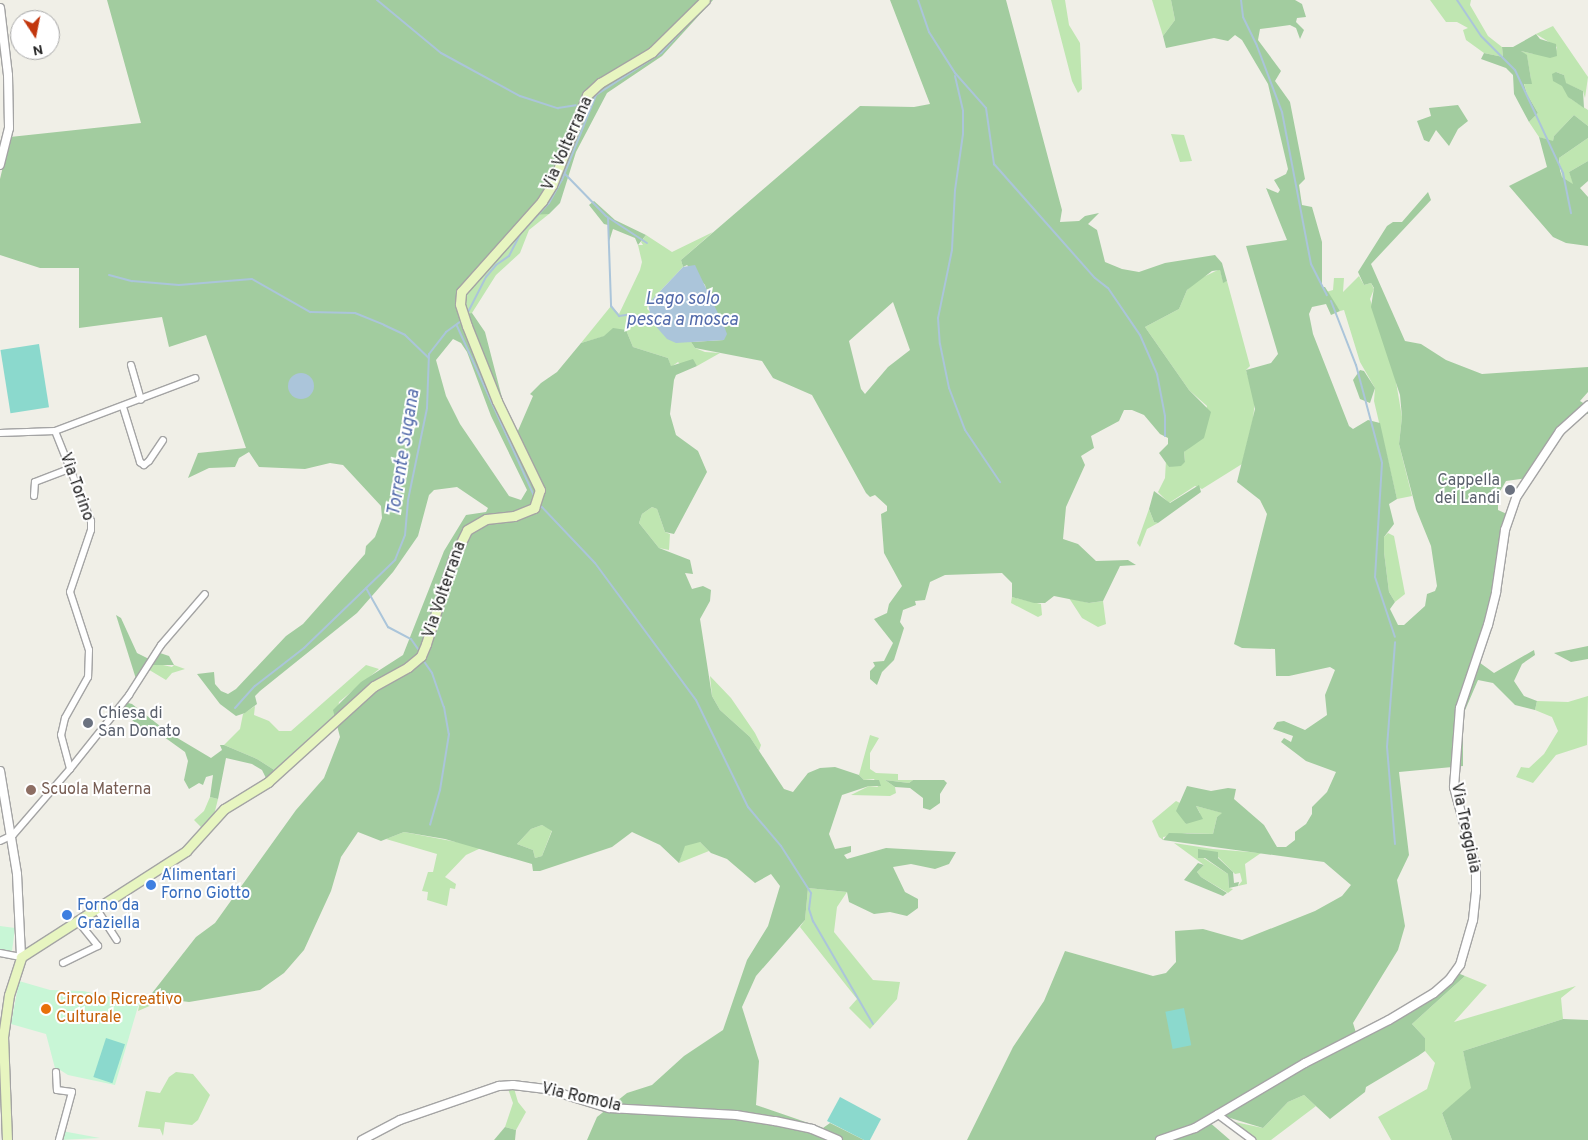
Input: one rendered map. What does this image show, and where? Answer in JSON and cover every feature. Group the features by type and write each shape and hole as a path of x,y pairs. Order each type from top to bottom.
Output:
{"main road":[{"name":"Via Volterrana","path":"21,957 186,851 224,809 268,782 374,686 408,667 421,656 453,559 467,530 486,519 525,514 537,502 540,490 497,401 462,314 461,292 542,201 552,186 587,95 600,83 652,52 705,0"},
{"path":"7,1140 3,1037 9,995 21,957"}],"street":[{"path":"0,8 8,75 9,128 0,165"},
{"path":"131,365 141,400"},
{"path":"0,433 55,431 124,407 195,378"},
{"name":"Via Treggiaia","path":"1217,1114 1434,993 1449,980 1460,965 1473,920 1476,868 1454,787 1460,708 1494,600 1505,530 1517,496 1560,431 1588,406"},
{"path":"124,407 140,462 144,465 149,461 164,440"},
{"name":"Via Torino","path":"55,431 91,521 91,530 70,592 89,650 88,677 65,718 61,735 70,769"},
{"path":"34,496 36,482 69,469"},
{"path":"0,841 13,835 70,769 129,695 161,645 205,594"},
{"path":"0,771 13,835 21,957 0,953"},
{"path":"96,908 117,940"},
{"path":"63,963 98,946 77,920"},
{"path":"56,1072 57,1090 72,1092 59,1140"},
{"name":"Via Romola","path":"362,1140 400,1120 499,1086 514,1085 546,1089 609,1108 736,1115 775,1121 812,1129 838,1140"},
{"path":"1160,1140 1195,1128 1217,1114 1252,1140"}],"green space":[{"path":"107,0 713,0 662,56 607,93 576,152 560,203 549,214 530,215 461,292 462,314 472,313 485,332 507,417 517,433 533,396 530,394 541,383 557,372 581,343 604,336 613,328 626,330 633,347 668,358 671,366 693,359 697,366 676,375 670,414 676,435 698,451 707,472 674,534 665,532 657,509 652,507 642,514 639,523 659,548 690,560 693,574 685,573 692,589 703,586 711,590 710,601 700,619 712,696 720,710 750,737 784,789 793,792 808,773 820,768 835,767 859,775 864,780 879,780 881,786 869,786 842,795 829,834 835,849 851,846 851,852 844,855 847,859 886,848 956,852 949,864 935,869 911,864 893,867 905,892 918,899 918,908 907,916 890,912 874,914 849,902 847,892 808,888 805,920 756,976 742,1007 759,1061 756,1105 823,1128 830,1123 864,1140 587,1140 597,1117 627,1093 652,1085 684,1056 723,1030 747,960 768,926 780,886 771,874 755,883 727,859 711,853 700,842 685,846 679,863 660,845 632,832 612,847 540,871 533,871 532,864 445,839 404,832 381,841 358,832 341,857 331,891 304,950 284,973 260,990 189,1002 149,997 196,937 215,923 296,810 324,778 340,737 333,710 361,682 403,655 444,551 466,515 486,512 488,508 457,487 434,490 429,495 418,536 393,572 357,613 260,691 255,696 257,704 245,713 236,716 220,704 197,674 214,672 215,684 221,691 228,694 236,689 286,636 303,624 365,554 366,546 375,537 382,518 381,506 343,465 330,463 305,469 259,467 249,452 239,458 235,467 209,468 188,478 198,453 246,448 206,335 169,347 162,317 79,328 79,268 40,268 0,255 0,179 10,137 141,123","holes":["453,339 461,343 467,352 491,416 527,490 521,500 509,496 460,424 446,396 436,360","542,825 552,831 542,856 535,858 533,850 517,844 531,829"]},
{"path":"890,0 1006,0 1062,210 1060,222 1079,221 1085,216 1099,213 1088,224 1097,230 1105,262 1122,269 1139,272 1165,263 1215,255 1222,263 1227,281 1223,283 1220,270 1212,271 1187,290 1179,309 1145,327 1189,390 1211,412 1204,438 1184,452 1185,462 1181,466 1169,467 1159,453 1168,444 1168,438 1160,434 1144,415 1132,410 1124,410 1119,421 1091,436 1094,448 1081,456 1085,465 1066,507 1063,539 1078,544 1096,561 1128,560 1136,565 1120,566 1103,601 1089,603 1054,596 1045,603 1034,603 1012,597 1012,583 1002,573 945,575 930,582 925,600 915,601 916,605 903,610 900,622 904,628 894,660 882,672 877,685 870,679 870,671 875,666 873,662 884,661 893,643 874,619 887,613 889,604 902,586 884,553 881,514 887,511 887,506 875,495 870,497 866,493 812,395 773,378 762,361 695,348 691,342 724,340 724,326 709,299 705,285 687,265 683,267 681,260 860,106 914,107 930,104","holes":["893,302 910,350 888,367 865,394 861,389 849,341"]},
{"path":"1051,0 1065,0 1069,25 1080,43 1082,89 1078,93 1072,81"},
{"path":"1152,0 1171,0 1175,20 1163,36"},
{"path":"1171,0 1295,0 1302,4 1306,17 1297,18 1296,22 1304,30 1300,39 1296,28 1290,25 1260,29 1258,40 1281,71 1275,81 1290,102 1305,179 1299,185 1302,205 1312,207 1322,242 1322,287 1325,287 1340,311 1331,315 1326,304 1312,307 1309,314 1313,334 1349,426 1353,429 1368,420 1380,423 1397,499 1389,504 1394,524 1384,537 1384,552 1389,592 1395,602 1390,609 1398,625 1404,625 1425,606 1427,594 1435,591 1437,586 1431,546 1416,509 1399,444 1402,417 1400,395 1371,307 1374,288 1371,283 1364,285 1358,272 1387,226 1393,222 1402,222 1428,192 1431,200 1371,264 1405,341 1421,344 1446,360 1482,374 1588,367 1588,392 1580,401 1588,406 1588,414 1579,414 1560,431 1528,478 1506,481 1498,495 1498,510 1509,515 1496,592 1476,660 1494,673 1534,650 1535,655 1522,664 1514,681 1524,696 1537,701 1535,710 1515,705 1493,683 1478,680 1463,715 1463,766 1399,772 1409,855 1397,880 1405,926 1398,950 1353,1023 1357,1036 1434,993 1455,972 1465,976 1412,1024 1425,1038 1425,1051 1366,1087 1365,1092 1330,1119 1304,1095 1288,1102 1263,1128 1217,1114 1208,1121 1230,1140 967,1140 1013,1047 1044,1001 1065,951 1153,976 1166,973 1176,962 1175,931 1203,929 1242,940 1315,911 1342,896 1351,885 1324,862 1163,840 1169,833 1213,834 1217,817 1222,813 1196,806 1203,819 1186,824 1176,811 1187,786 1211,791 1228,788 1236,789 1234,799 1264,825 1277,847 1286,847 1295,840 1295,832 1306,824 1312,814 1312,807 1327,792 1336,772 1306,761 1281,742 1284,738 1291,742 1293,736 1273,729 1277,722 1284,721 1305,730 1327,715 1325,695 1335,670 1330,667 1289,676 1276,676 1275,649 1242,648 1234,644 1267,514 1260,500 1237,482 1255,409 1246,370 1271,363 1278,354 1246,246 1287,240 1266,188 1278,193 1280,190 1274,180 1286,174 1288,169 1268,84 1242,40 1235,35 1228,41 1214,38 1166,48 1163,36 1175,20"},
{"path":"1430,0 1471,0 1470,5 1488,36 1502,47 1503,57 1484,53 1466,40 1463,30 1468,28 1457,22 1446,22"},
{"path":"1553,26 1588,77 1585,98 1583,91 1565,83 1564,75 1556,72 1571,99 1588,110 1588,126 1574,115 1554,136 1553,142 1539,137 1529,122 1538,113 1527,94 1524,83 1531,79 1527,56 1521,51 1534,54 1556,51 1557,47 1536,34"},
{"path":"1536,34 1540,39 1556,44 1557,56 1550,58 1521,51 1527,55 1532,84 1524,84 1527,94 1538,113 1529,122 1514,94 1513,75 1506,68 1481,59 1484,53 1503,57 1502,47 1513,47"},
{"path":"1556,72 1564,75 1566,83 1583,91 1584,108 1568,97 1562,86 1553,81 1552,74"},
{"path":"1458,105 1468,121 1458,129 1449,146 1436,130 1429,142 1424,140 1417,121 1431,116 1429,108"},
{"path":"1574,115 1588,126 1588,138 1559,158 1560,170 1562,177 1573,184 1569,172 1588,161 1588,181 1580,188 1588,197 1588,246 1566,243 1553,237 1509,186 1547,167 1539,137 1553,141 1554,136"},
{"path":"1171,134 1184,135 1192,161 1180,162"},
{"path":"1588,138 1588,161 1569,172 1574,185 1562,177 1559,158"},
{"path":"594,201 615,220 646,235 638,245 635,238 613,229 608,245 608,225 604,224 589,205"},
{"path":"530,214 549,214 529,230 520,253 496,275 472,313 462,314 461,292"},
{"path":"713,232 681,260 683,267 648,304 647,309 685,342 691,342 695,348 705,352 720,353 697,366 694,362 681,365 678,362 671,367 668,358 633,347 626,330 581,343 611,306 619,314 640,270 642,262 638,245 643,245 641,242 646,235 672,252"},
{"path":"1220,269 1223,282 1227,281 1250,366 1246,370 1255,401 1253,419 1242,464 1202,489 1195,486 1169,503 1158,492 1165,478 1166,460 1169,467 1185,462 1184,452 1196,442 1207,406 1189,390 1145,327 1179,309 1187,290 1197,280"},
{"path":"1359,276 1364,285 1371,283 1374,289 1370,299 1395,376 1402,417 1399,444 1412,496 1397,499 1374,401 1375,388 1360,362 1344,310 1340,311 1326,292 1333,290 1334,278 1344,278 1343,292"},
{"path":"1360,370 1364,371 1375,388 1370,403 1360,399 1353,380"},
{"path":"1199,485 1201,492 1158,523 1154,522 1149,509 1154,491 1170,503"},
{"path":"652,507 657,509 665,532 670,534 669,550 659,548 639,523 642,514"},
{"path":"1149,509 1154,522 1158,523 1147,529 1140,547 1137,543"},
{"path":"1388,533 1394,536 1405,594 1395,602 1389,592 1384,552 1384,537"},
{"path":"1012,597 1041,604 1042,615 1038,617 1011,603"},
{"path":"1069,598 1089,603 1103,601 1106,624 1098,627 1082,618"},
{"path":"116,615 121,618 137,653 151,660 157,652 169,656 174,665 149,665 136,679"},
{"path":"1588,646 1588,659 1571,662 1554,653"},
{"path":"154,663 172,667 174,665 185,669 172,673 166,680 146,668"},
{"path":"366,665 379,669 339,702 336,721 279,773 257,759 224,745 240,729 243,714 255,706 254,715 269,721 279,731 291,731"},
{"path":"710,676 731,698 755,733 761,745 759,751 750,737 720,710 712,696"},
{"path":"1588,696 1587,745 1556,755 1533,783 1516,777 1521,767 1529,768 1544,754 1558,731 1552,717 1535,710 1537,701 1568,702"},
{"path":"124,702 132,704 169,733 211,758 222,750 220,745 224,745 257,759 279,773 268,782 262,770 252,764 226,758 218,799 210,797 213,775 206,777 203,785 199,783 189,789 184,780 188,761 185,752 160,734 149,734 126,715"},
{"path":"870,735 879,738 870,753 870,769 876,773 898,774 898,780 913,780 909,783 885,780 895,787 896,793 890,796 851,795 869,786 878,787 874,779 864,780 859,775"},
{"path":"885,780 909,783 913,780 944,780 947,783 940,794 940,803 930,810 923,808 923,798 910,788 895,787"},
{"path":"210,797 218,799 214,815 203,829 194,820 204,811"},
{"path":"1176,801 1180,803 1178,809 1186,824 1200,813 1196,806 1223,813 1217,817 1213,834 1187,833 1163,837 1163,840 1159,837 1152,821"},
{"path":"542,825 552,830 542,856 535,858 533,850 517,844 531,829"},
{"path":"404,832 483,847 466,855 445,877 456,884 455,889 450,888 447,906 427,900 428,892 422,891 428,872 433,872 437,854 386,839"},
{"path":"692,842 700,842 709,851 679,863 684,846"},
{"path":"1174,843 1213,849 1261,853 1245,864 1247,884 1238,886 1242,881 1240,873 1235,874 1214,853 1202,850 1202,857 1228,874 1229,888 1233,889 1228,893 1201,877 1197,872 1204,865"},
{"path":"1198,849 1218,852 1218,858 1233,872 1234,883 1239,882 1238,886 1229,888 1228,874 1205,858 1198,858"},
{"path":"1198,863 1204,865 1197,872 1201,877 1227,893 1223,896 1184,880"},
{"path":"808,888 847,892 837,907 834,932 873,980 900,982 897,999 870,1029 849,1008 857,999 800,927 805,920"},
{"path":"0,926 15,928 12,951 0,950"},
{"path":"1465,976 1487,985 1454,1022 1576,986 1561,998 1563,1019 1463,1051 1472,1089 1442,1113 1452,1140 1391,1140 1378,1117 1427,1089 1435,1063 1425,1051 1425,1038 1412,1024"},
{"path":"19,981 50,990 83,991 139,1003 115,1085 68,1075 57,1068 56,1072 46,1034 11,1024"},
{"path":"149,997 168,998 138,1011 141,998"},
{"path":"1563,1019 1588,1020 1588,1140 1452,1140 1442,1113 1471,1088 1463,1051"},
{"path":"176,1072 193,1074 210,1095 198,1120 192,1125 165,1122 163,1136 160,1129 138,1127 146,1091 160,1093 169,1077"},
{"path":"513,1085 518,1102 526,1112 516,1130 505,1127 513,1103 507,1086"},
{"path":"1304,1095 1316,1106 1271,1140 1256,1140 1230,1121 1263,1128 1288,1102"},
{"path":"505,1127 516,1130 515,1140 494,1140"},
{"path":"62,1131 100,1138 59,1140"}],"shaded area":[{"path":"39,344 49,407 10,413 0,350"},
{"path":"1184,1008 1191,1045 1173,1049 1165,1012"},
{"path":"106,1038 125,1044 112,1083 93,1077"},
{"path":"840,1097 881,1119 870,1140 864,1140 827,1121"}],"water":[{"name":"Lago solo pesca a mosca","path":"695,265 724,326 727,334 724,340 676,343 667,339 652,322 648,304 683,267"},
{"path":"301,373 310,377 314,386 310,395 301,399 292,395 288,386 292,377"}],"waterway":[{"path":"377,0 441,53 520,96 558,108 576,105"},
{"path":"918,0 929,32 955,73 986,108 994,164 1095,278 1108,288 1140,335 1157,374 1165,416 1165,436"},
{"path":"1241,0 1243,17 1257,46 1282,112 1311,264 1327,295"},
{"path":"1457,0 1481,36 1515,70 1563,173 1571,213"},
{"name":"Torrente Sugana","path":"466,316 486,277 496,265 509,256 520,234 549,203 562,180 596,95 661,53 696,15"},
{"path":"955,76 963,111 963,134 955,190 952,250 938,318 940,344 949,388 965,430 1000,482"},
{"path":"565,174 606,216 647,243"},
{"path":"608,218 611,306 619,316 633,314"},
{"path":"109,275 132,281 179,285 252,279 310,312 355,313 384,325 405,335 429,358"},
{"path":"1331,301 1356,365 1382,463 1375,577 1395,637"},
{"name":"Torrente Sugana","path":"235,708 255,686 304,648 395,560 405,535 408,500 427,408 429,354 446,332 461,321"},
{"path":"457,326 534,496"},
{"path":"539,504 595,563 696,700 748,807 781,846 811,893 809,909 813,921 873,1024"},
{"path":"366,588 388,627 411,639 418,649"},
{"path":"1395,642 1387,747 1395,844"},
{"path":"423,660 432,673 444,707 449,734 440,790 430,825"}],"place":[{"name":"Cappella dei Landi","path":"1510,490"},
{"name":"Chiesa di San Donato","path":"88,723"},
{"name":"Scuola Materna","path":"31,790"},
{"name":"Alimentari Forno Giotto","path":"151,885"},
{"name":"Forno da Graziella","path":"67,915"},
{"name":"Circolo Ricreativo Culturale","path":"46,1009"}]}
